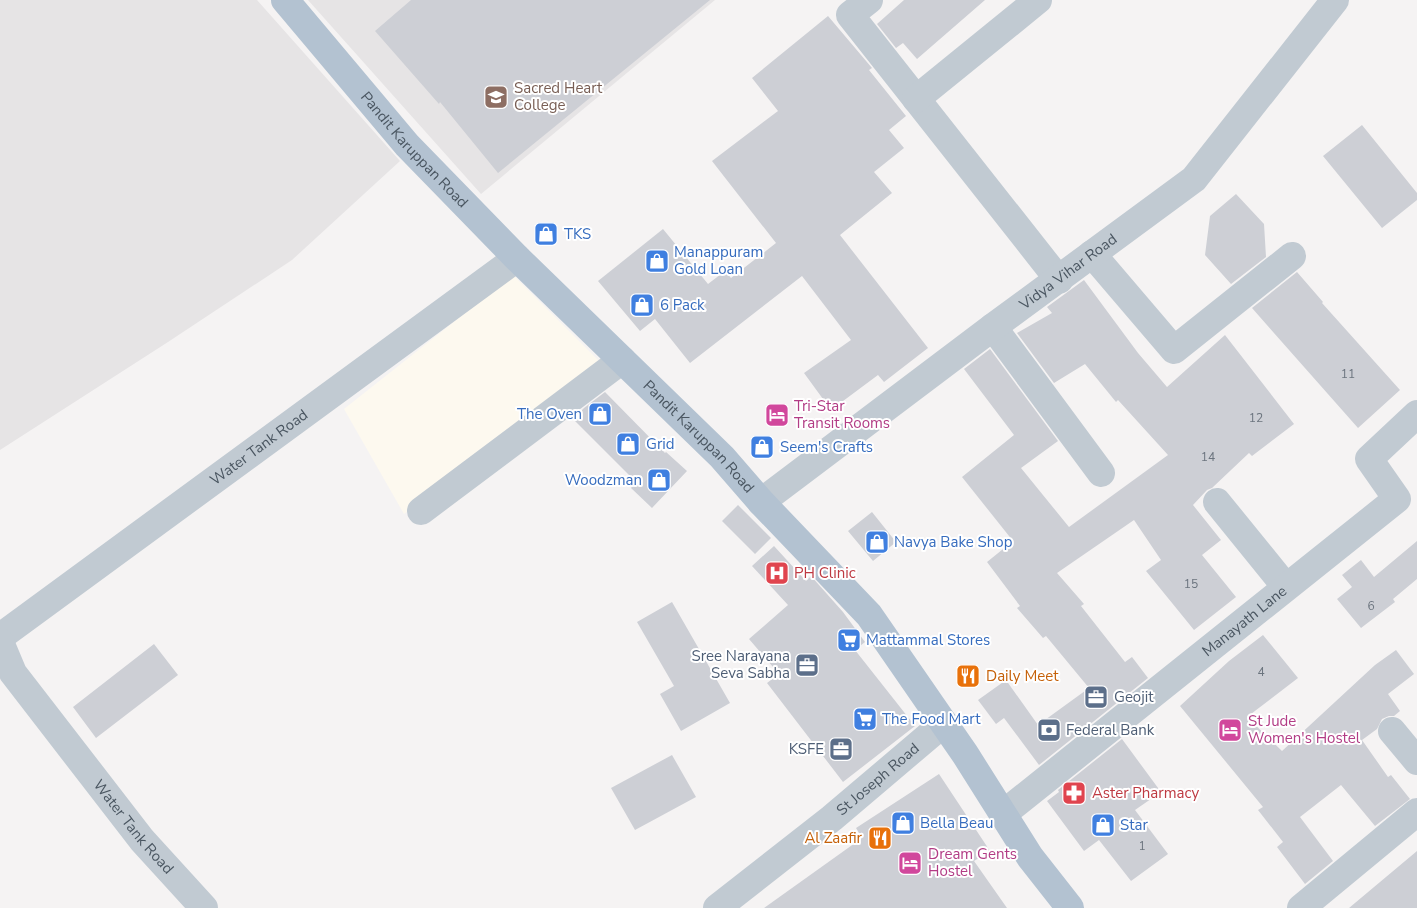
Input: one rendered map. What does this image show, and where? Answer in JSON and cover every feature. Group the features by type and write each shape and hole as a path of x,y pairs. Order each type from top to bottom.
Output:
{"main road":[{"name":"Pandit Karuppan Road","path":"285,0 407,145 517,258 722,457 869,615 965,754 1030,857 1070,908"}],"street":[{"path":"869,0 850,15 1059,280"},
{"path":"916,99 1038,0"},
{"name":"Vidya Vihar Road","path":"762,502 993,327 1194,179 1335,0"},
{"path":"1092,254 1174,350 1292,256"},
{"name":"Water Tank Road","path":"0,637 517,258"},
{"path":"993,327 1101,473"},
{"path":"421,511 622,360"},
{"name":"Manayath Lane","path":"1003,814 1397,499 1369,459 1417,414"},
{"path":"1217,502 1286,586"},
{"name":"Water Tank Road","path":"0,642 6,679 142,840 204,908"},
{"name":"St Joseph Road","path":"717,908 832,818 944,723"},
{"path":"1392,731 1417,761"},
{"path":"1302,908 1417,812"}],"shaded area":[{"path":"0,0 257,0 400,161 292,260 0,450"},
{"name":"Sacred Heart College","path":"308,0 715,0 481,194"},
{"path":"513,275 600,362 404,514 344,409"}],"building":[{"name":"Sacred Heart College","path":"411,0 710,0 498,173 440,102 439,104 375,31"},
{"path":"904,0 985,0 917,59 903,43 896,48 877,24"},
{"path":"828,16 872,68 869,70 906,116 889,130 904,148 874,172 892,193 840,235 928,348 884,382 878,375 831,410 804,373 851,340 802,276 690,363 655,319 640,331 598,281 663,229 708,284 725,271 731,278 776,243 712,161 778,111 752,78"},
{"path":"1362,125 1417,193 1417,200 1382,228 1323,156"},
{"path":"1236,194 1264,224 1266,257 1231,284 1205,255 1210,216"},
{"path":"1297,272 1322,303 1400,390 1358,428 1252,308"},
{"path":"1084,280 1138,353 1167,387 1225,335 1294,424 1252,456 1249,453 1193,505 1221,540 1202,555 1236,597 1194,630 1146,571 1161,560 1134,520 1057,573 1084,604 1081,606 1125,662 1132,657 1148,678 1039,765 1004,718 996,724 978,700 1006,680 1038,725 1089,688 1046,636 1043,638 1017,608 1020,606 987,562 1013,541 962,477 1014,435 964,369 990,349 1058,441 1021,468 1069,527 1168,455 1118,400 1116,402 1085,364 1054,383 1017,333 1052,313 1047,307"},
{"path":"605,392 665,453 687,471 652,508 631,488 636,482 573,419"},
{"path":"738,505 771,538 755,554 722,521"},
{"path":"872,512 896,542 873,561 848,531"},
{"path":"1417,541 1417,579 1393,599 1395,602 1361,628 1337,599 1352,587 1342,575 1361,560 1374,577"},
{"path":"774,546 806,581 811,576 843,612 865,642 855,650 915,726 843,782 767,683 779,674 749,639 788,605 752,566"},
{"path":"672,602 730,703 681,731 660,694 674,686 637,622"},
{"path":"1263,635 1298,678 1247,717 1282,751 1375,665 1396,650 1414,674 1388,694 1400,711 1394,716 1382,719 1377,729 1362,740 1388,777 1391,775 1410,799 1375,826 1341,785 1300,817 1333,861 1305,884 1277,847 1283,842 1258,810 1263,807 1180,706 1229,661"},
{"path":"154,644 178,675 96,738 73,707"},
{"path":"1122,739 1161,792 1135,810 1168,854 1131,881 1099,840 1084,851 1047,801"},
{"path":"672,755 696,797 635,830 611,788"},
{"path":"939,774 990,851 974,861 1007,908 764,908 862,838 856,828"},
{"path":"1417,851 1417,908 1349,908"}],"place":[{"name":"Sacred Heart College","path":"496,97"},
{"name":"TKS","path":"546,234"},
{"name":"Manappuram Gold Loan","path":"657,261"},
{"name":"6 Pack","path":"642,305"},
{"name":"The Oven","path":"600,414"},
{"name":"Tri-Star Transit Rooms","path":"777,415"},
{"name":"Grid","path":"628,444"},
{"name":"Seem's Crafts","path":"762,447"},
{"name":"Woodzman","path":"659,480"},
{"name":"Navya Bake Shop","path":"877,542"},
{"name":"PH Clinic","path":"777,573"},
{"name":"Mattammal Stores","path":"849,640"},
{"name":"Sree Narayana Seva Sabha","path":"807,665"},
{"name":"Daily Meet","path":"968,676"},
{"name":"Geojit","path":"1096,697"},
{"name":"The Food Mart","path":"865,719"},
{"name":"Federal Bank","path":"1049,730"},
{"name":"St Jude Women's Hostel","path":"1230,730"},
{"name":"KSFE","path":"841,749"},
{"name":"Aster Pharmacy","path":"1074,793"},
{"name":"Bella Beau","path":"903,823"},
{"name":"Star","path":"1103,825"},
{"name":"Al Zaafir","path":"880,838"},
{"name":"Dream Gents Hostel","path":"910,863"}]}
